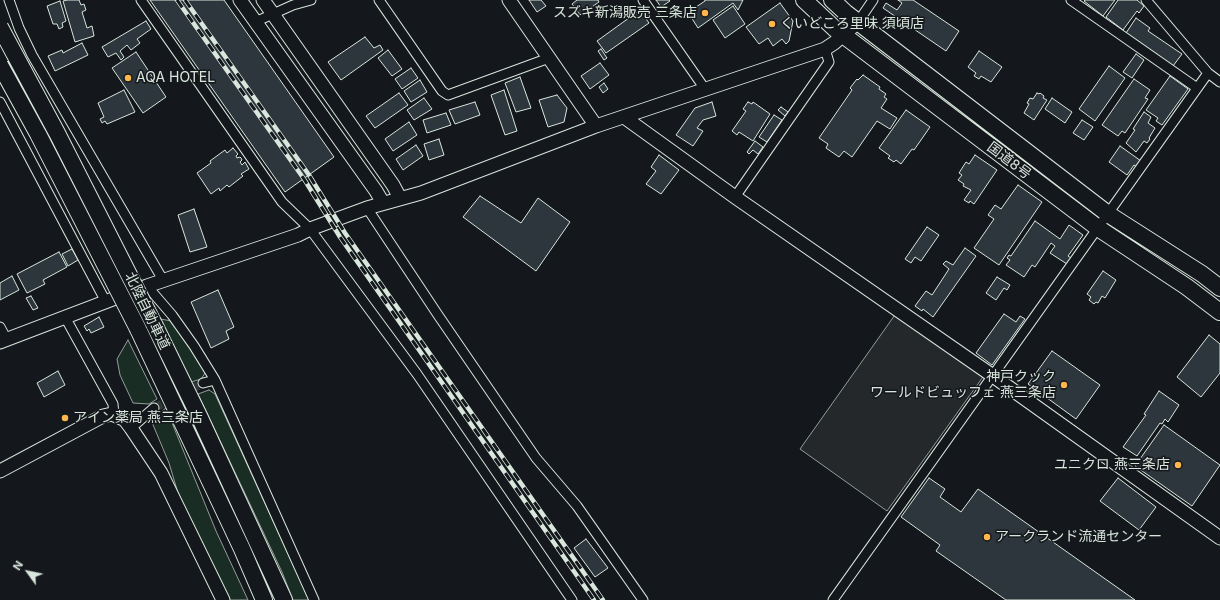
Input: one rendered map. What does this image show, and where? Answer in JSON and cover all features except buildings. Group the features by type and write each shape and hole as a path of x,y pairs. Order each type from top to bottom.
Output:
{"highway":[{"name":"国道8号","path":"804,0 843,35 1098,228 1187,287 1220,312"},
{"name":"国道8号","path":"832,0 858,22 1108,214 1202,274 1220,288"},
{"name":"北陸自動車道","path":"0,27 60,140 154,324 224,469 284,600"},
{"name":"北陸自動車道","path":"0,65 45,148 138,330 195,449 264,600"}],"street":[{"path":"9,0 19,28 32,55 164,280"},
{"path":"140,0 282,202 310,229 417,374 572,600"},
{"path":"240,0 383,203"},
{"path":"264,0 393,185 400,198"},
{"path":"255,22 293,5 311,0"},
{"path":"380,0 442,91 448,95 549,58"},
{"path":"509,0 596,126"},
{"path":"643,0 705,89"},
{"path":"0,327 4,341 147,286 298,235 310,229 367,208 421,192 596,126 825,49 858,22 873,0"},
{"path":"1071,0 1197,88"},
{"path":"1146,0 1208,73 1220,82"},
{"path":"735,197 829,62 825,49"},
{"path":"833,600 1208,73"},
{"path":"0,102 4,115 106,302"},
{"path":"624,117 735,197 993,376 1220,538"},
{"path":"367,208 536,458 577,506 643,600"},
{"path":"147,286 172,315 194,346 215,380 314,600"},
{"path":"65,317 113,404 114,415"},
{"path":"203,383 215,380"},
{"path":"131,428 154,408"},
{"path":"0,471 103,416 114,415 125,420 161,473 223,600"}],"green space":[{"path":"160,319 172,321 206,372 201,379 188,383"},
{"path":"128,340 157,399 149,404 133,403 120,375 117,359"},
{"path":"209,390 215,394 309,600 293,600 282,572 198,394"},
{"path":"166,408 216,531 248,600 228,600 184,513 169,463 151,420"}],"shaded area":[{"path":"897,312 985,374 887,511 800,449"}],"tunnel":[{"path":"154,408 203,383"}],"railway":[{"path":"177,0 304,179 340,237 594,600"},
{"path":"185,0 309,175 345,233 603,600"}],"place":[{"name":"スズキ新潟販売 三条店","path":"705,13"},
{"name":"くいどころ里味 須頃店","path":"772,24"},
{"name":"AQA HOTEL","path":"128,78"},
{"name":"神戸クック ワールドビュッフェ 燕三条店","path":"1064,385"},
{"name":"アイン薬局 燕三条店","path":"65,418"},
{"name":"ユニクロ 燕三条店","path":"1178,465"},
{"name":"アークランド流通センター","path":"987,537"}]}
